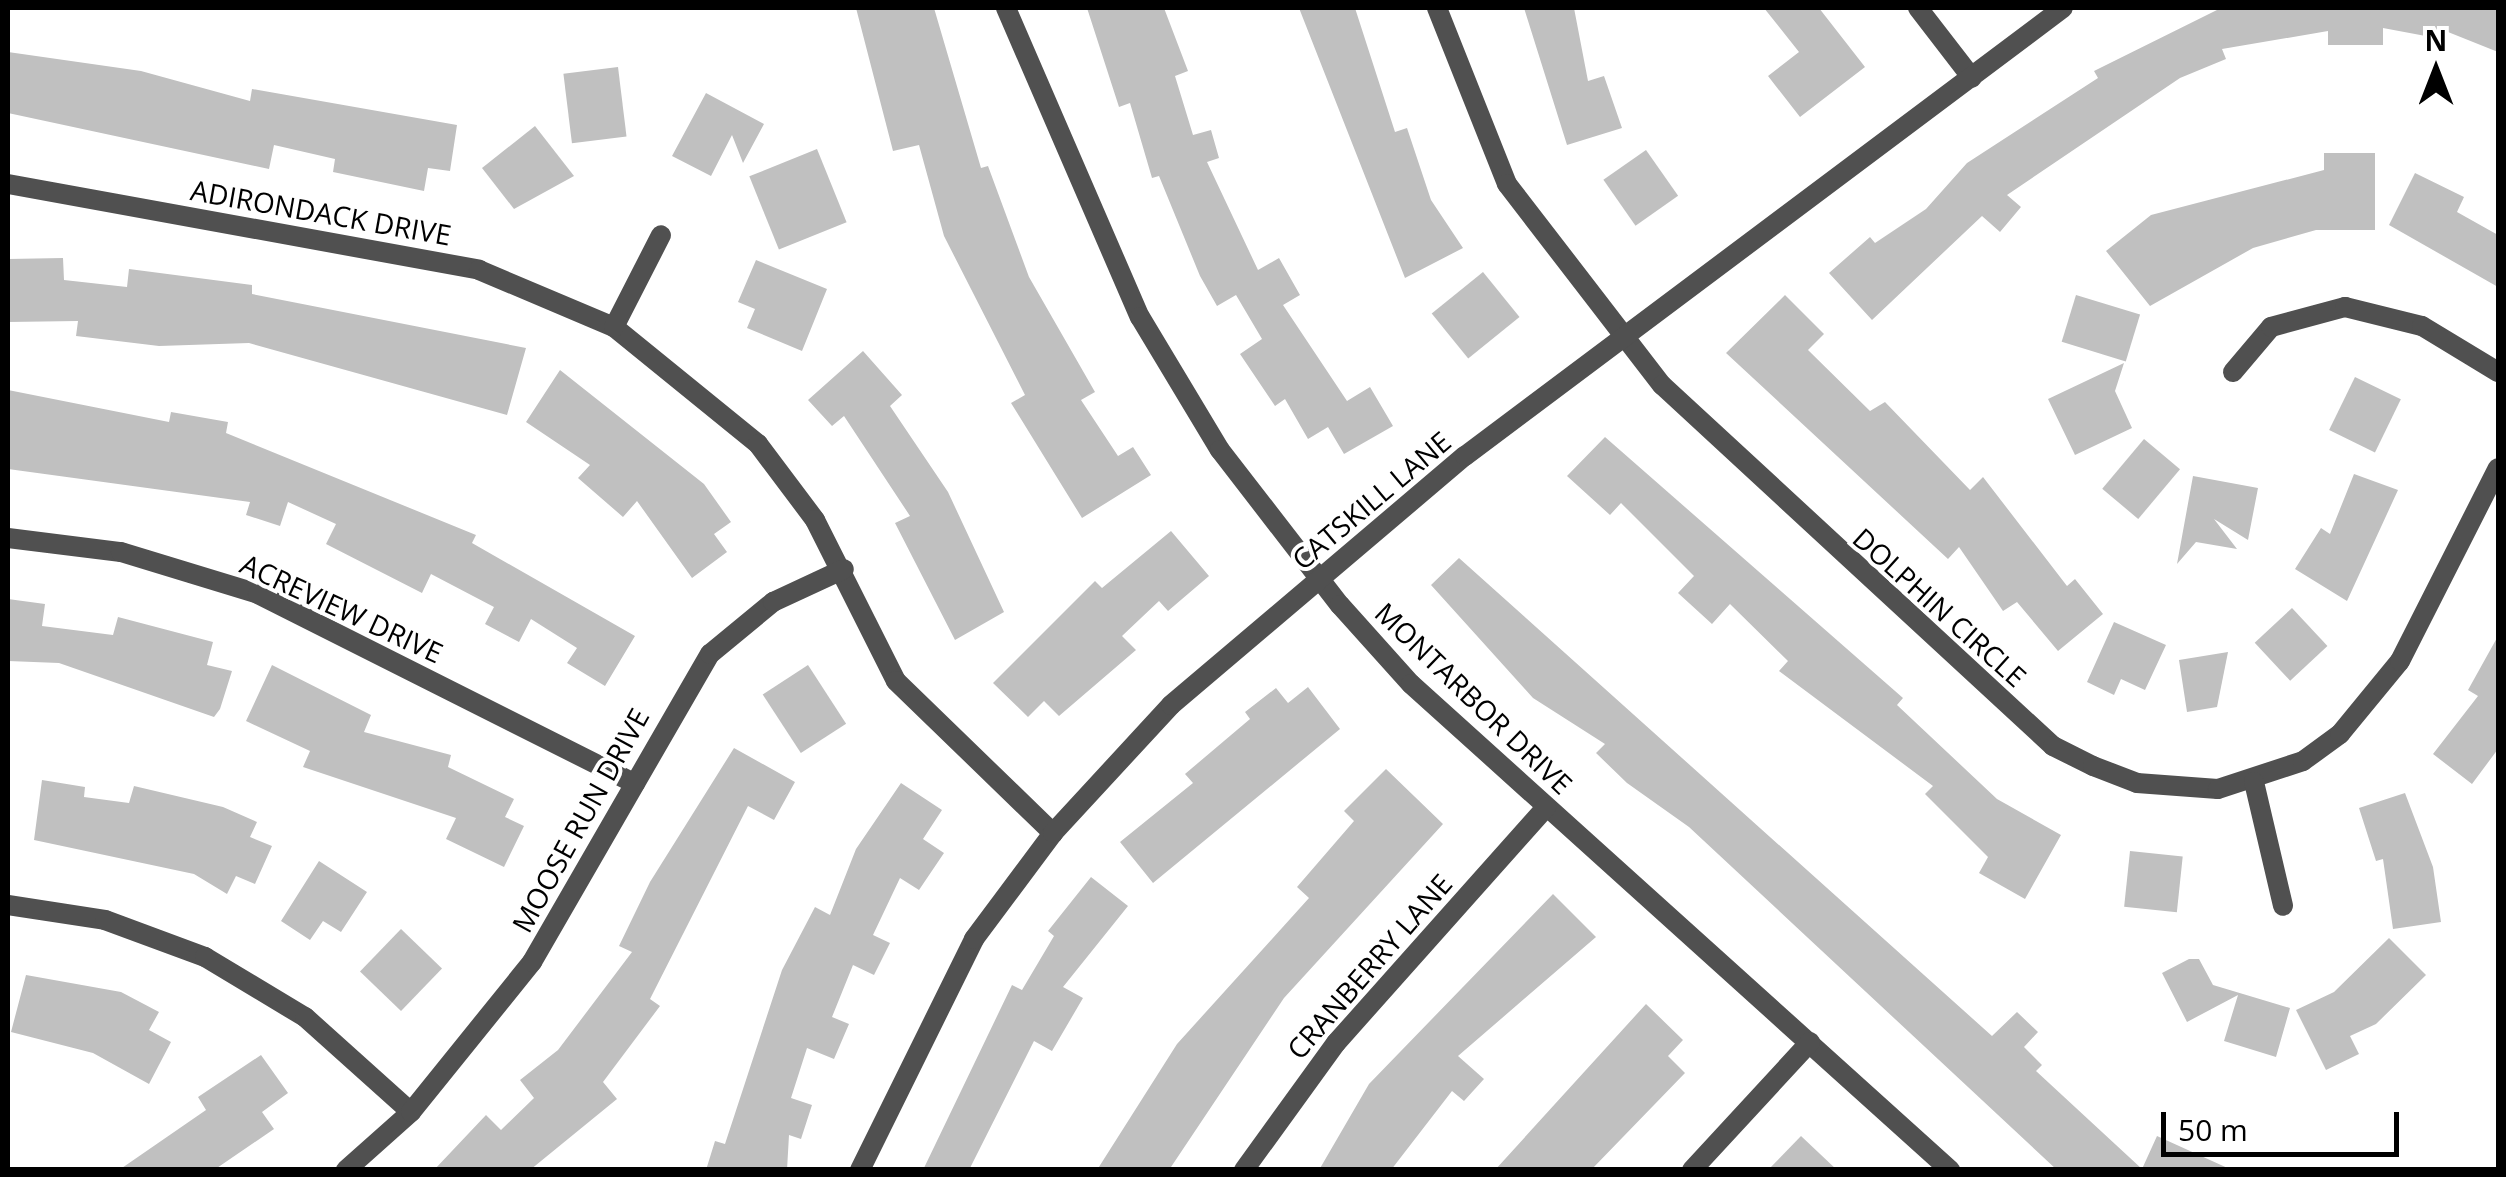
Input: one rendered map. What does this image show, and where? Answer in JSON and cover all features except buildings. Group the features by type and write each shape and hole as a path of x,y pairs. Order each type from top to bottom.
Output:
{"street":[{"name":"MONTARBOR DRIVE","path":"1006,8 1140,317 1220,450 1320,578 1411,684 1950,1170"},
{"name":"DOLPHIN CIRCLE","path":"1437,8 1507,184 1624,336 1713,438 2053,746 2137,783 2218,790 2254,782 2303,761 2374,703 2498,468"},
{"path":"1918,8 1972,78"},
{"name":"CATSKILL LANE","path":"860,1170 943,990 1053,833 1172,705 1320,578 1624,336 2064,8"},
{"name":"ADIRONDACK DRIVE","path":"8,184 479,270 614,327 758,444 844,569 878,650 920,712 1053,833"},
{"path":"614,327 661,236"},
{"path":"2233,372 2271,327 2344,307 2406,320 2498,372"},
{"name":"ACREVIEW DRIVE","path":"8,538 120,552 258,594 635,784"},
{"name":"MOOSE RUN DRIVE","path":"346,1170 411,1112 532,962 710,654 773,602 844,569"},
{"path":"2254,782 2284,906"},
{"name":"CRANBERRY LANE","path":"1244,1170 1324,1057 1546,807"},
{"path":"8,905 105,920 205,957 305,1017 411,1112"},
{"path":"1692,1170 1810,1042"}]}
